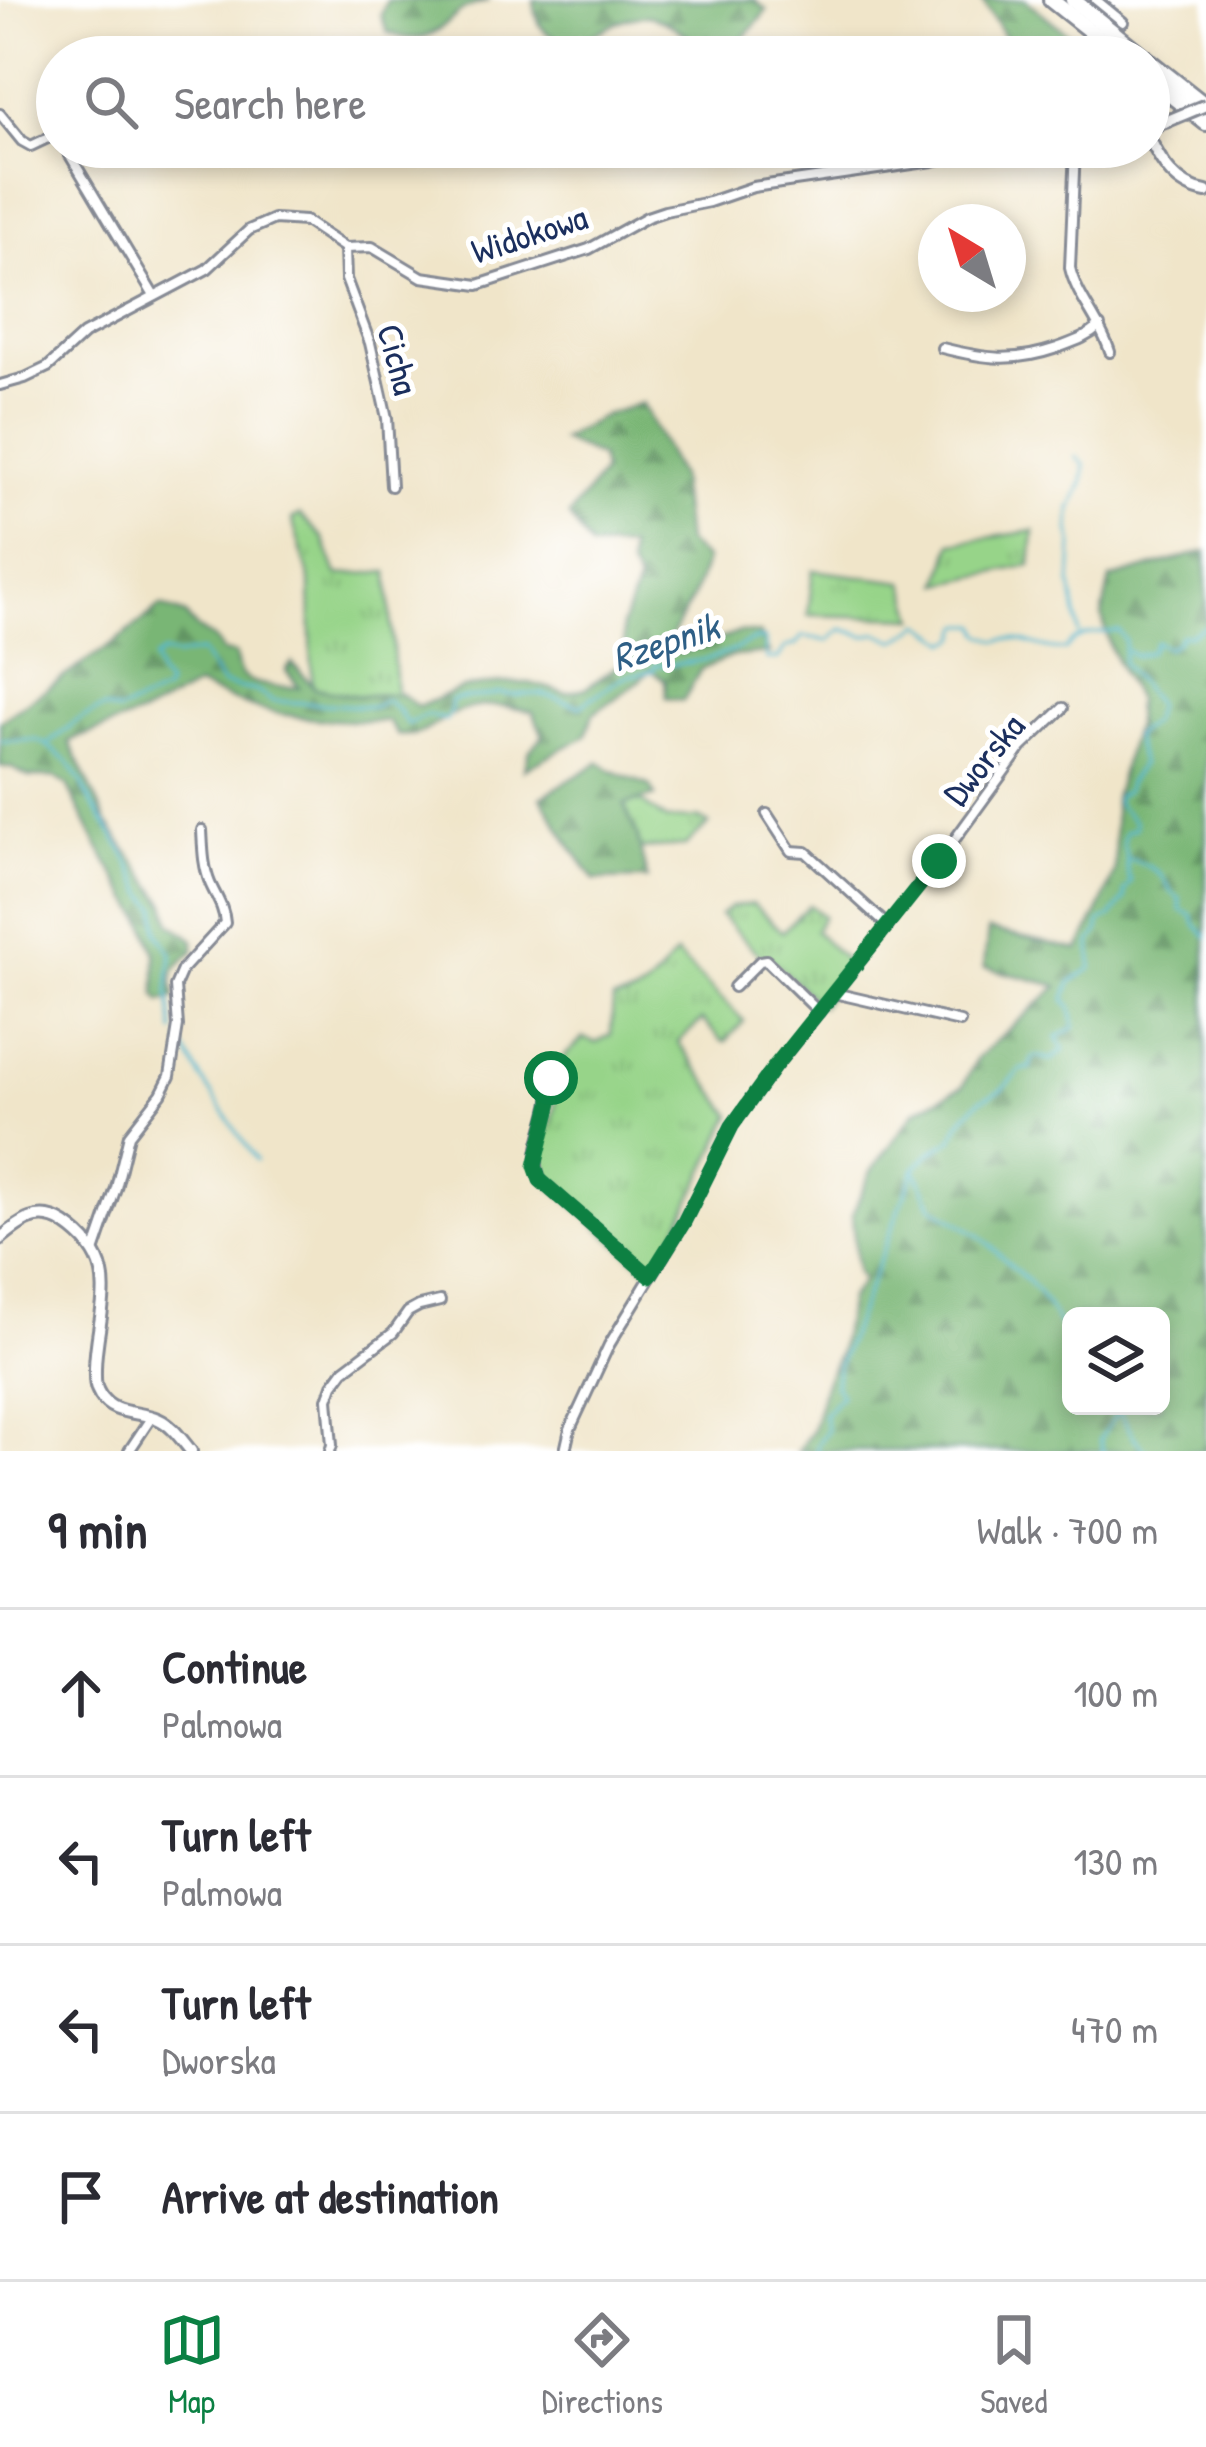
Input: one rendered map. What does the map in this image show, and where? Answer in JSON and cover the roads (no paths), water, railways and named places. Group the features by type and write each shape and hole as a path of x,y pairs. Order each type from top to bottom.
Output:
{"highway":[{"path":"1051,0 1096,36"},
{"path":"1073,0 1118,36"},
{"path":"1170,77 1206,106"},
{"path":"1170,95 1206,123"}],"street":[{"path":"1096,0 1123,22"},
{"path":"1170,120 1206,106"},
{"path":"0,114 22,141 36,144"},
{"path":"78,168 154,296"},
{"name":"Widokowa","path":"0,385 48,367 84,334 208,269 249,230 274,219 305,221 344,248 372,247 422,277 478,285 589,250 665,211 753,187 885,168"},
{"path":"1074,168 1072,281 1100,325 1110,352"},
{"path":"1167,168 1192,189 1206,191"},
{"name":"Cicha","path":"344,248 346,279 370,343 383,400 391,486"},
{"path":"942,348 983,358 1017,359 1087,337 1100,325"},
{"name":"Dworska","path":"565,1451 570,1429 609,1345 684,1222 732,1126 1022,747 1063,708"},
{"path":"767,814 790,851 806,852 888,926"},
{"path":"94,1252 129,1136 170,1076 178,1026 175,986 182,970 225,922 226,914 203,860 202,830"},
{"path":"734,987 766,960 819,1012"},
{"path":"834,993 960,1022"},
{"path":"547,1070 551,1103 535,1166 540,1180 650,1276"},
{"path":"0,1239 29,1217 40,1216 66,1225 94,1252 106,1291 95,1385 113,1408 167,1424 191,1451"},
{"path":"330,1451 327,1408 333,1384 393,1333 409,1312 440,1300"},
{"path":"129,1451 152,1417"}],"waterway":[{"path":"1076,457 1085,465 1071,509 1070,530 1071,585 1079,633"},
{"name":"Rzepnik","path":"0,741 36,740 47,745 79,719 104,708 119,712 164,692 167,685 154,659 163,653 201,652 222,684 256,691 272,701 374,707 386,700 407,724 427,715 446,720 451,701 499,693 540,694 580,706 623,677 653,671 655,665 710,658 765,639 766,659 778,659 803,636 828,641 842,629 866,636 878,633 896,641 922,624 949,642 958,638 962,625 978,625 982,634 998,641 1015,639 1057,649 1066,649 1082,636 1119,631 1125,641 1123,663 1156,704 1152,721 1134,736 1141,765 1126,791 1116,797 1135,822 1135,828 1125,832 1123,843 1131,882 1111,917 1100,922 1091,943 1092,968 1071,982 1065,999 1075,1027 1057,1037 1064,1050 1051,1060 1032,1058 1030,1068 1020,1070 1002,1090 980,1100 960,1122 952,1140 915,1169 837,1369 835,1386 841,1395 824,1415 827,1430 817,1451"},
{"path":"1127,651 1135,656 1150,652 1156,642 1168,648 1180,635 1206,626"},
{"path":"48,746 81,781 157,908 158,932 172,954 168,991 174,1032"},
{"path":"1129,859 1159,874 1180,899 1181,910 1192,915 1206,936"},
{"path":"180,1040 256,1160"},
{"path":"915,1169 932,1206 981,1237 1035,1288 1062,1328"},
{"path":"1103,1451 1100,1439 1115,1415"},
{"path":"1121,1415 1146,1451"}]}
